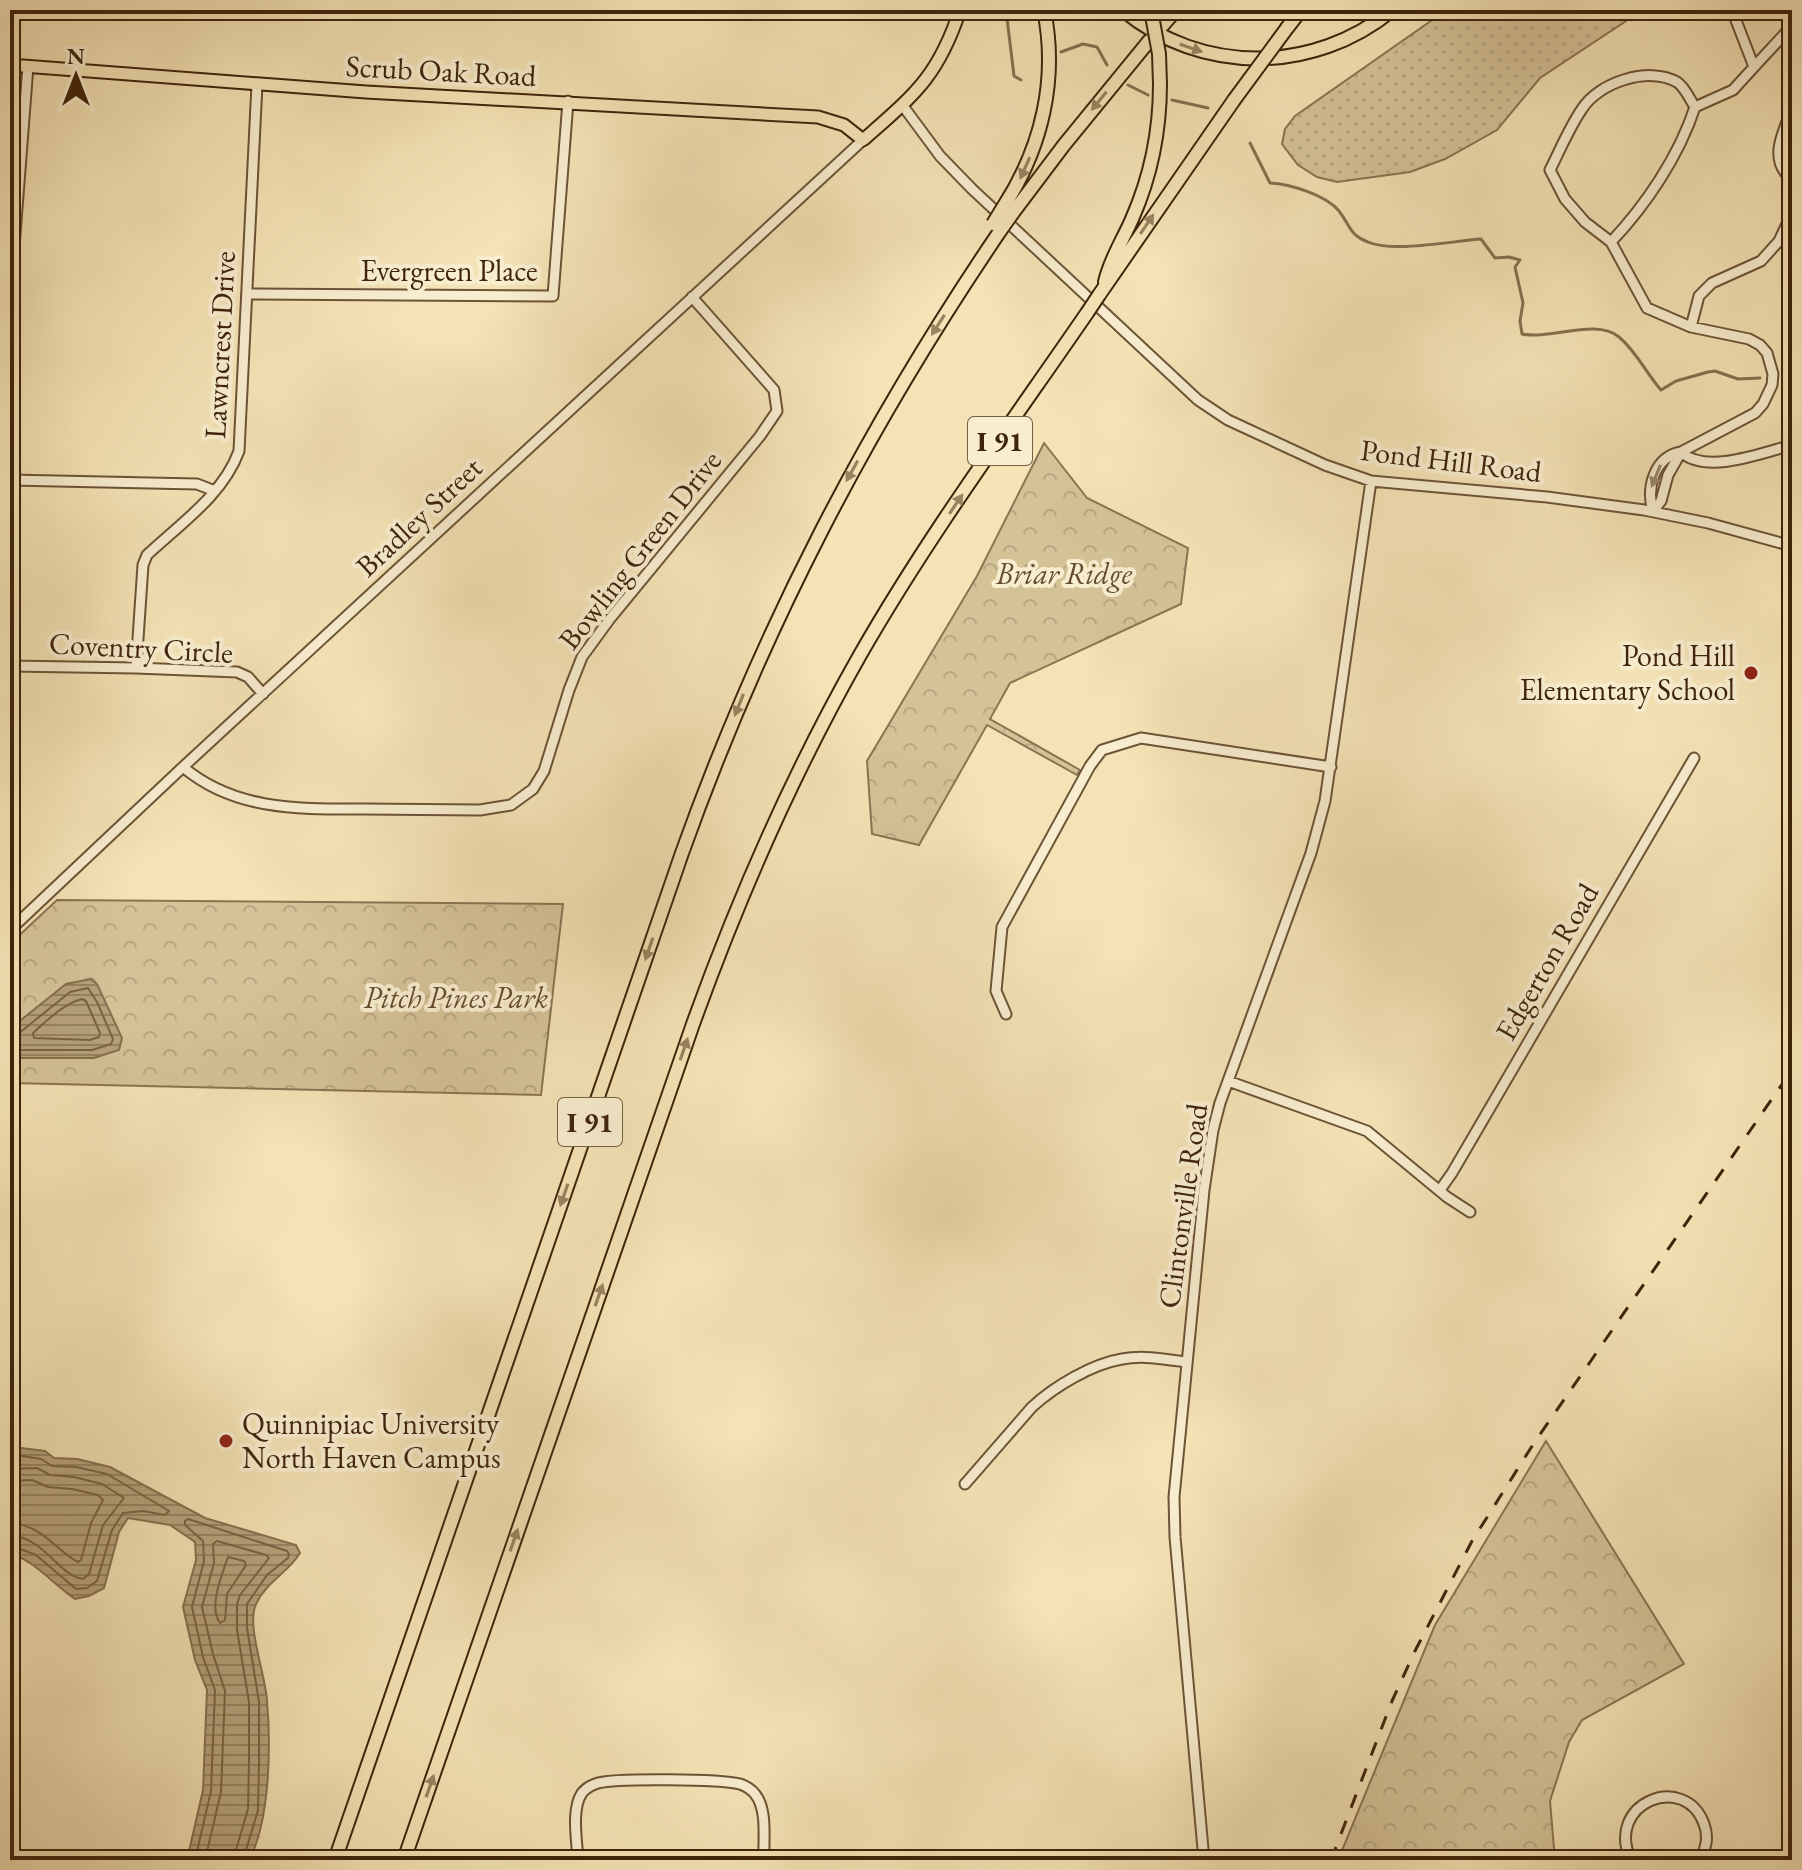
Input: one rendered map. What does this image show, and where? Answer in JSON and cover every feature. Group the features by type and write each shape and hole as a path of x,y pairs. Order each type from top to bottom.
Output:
{"highway":[{"path":"1008,210 1029,162 1046,104 1050,63 1044,10"},
{"path":"1123,10 1150,30 1187,47 1221,56 1259,59 1324,49 1358,33 1392,10"},
{"path":"1101,292 1109,264 1128,229 1149,173 1158,126 1159,54 1151,10"},
{"name":"I 91","path":"335,1860 682,853 726,735 779,613 837,497 908,371 981,260 996,227 1176,10"},
{"name":"I 91","path":"404,1860 693,1024 727,930 763,845 820,728 875,629 933,538 1234,100 1301,10"}],"main road":[{"path":"863,140 921,88 939,63 960,10"},
{"name":"Scrub Oak Road","path":"10,65 257,84 823,117 844,125 863,140"}],"street":[{"path":"1732,10 1754,67"},
{"path":"1611,242 1632,220 1654,186 1688,129 1695,107 1733,90 1792,26"},
{"path":"10,299 28,66"},
{"path":"1653,511 1661,501 1668,475 1681,452 1755,413 1769,395 1771,363 1760,345 1749,339 1691,327 1647,308 1611,242 1585,222 1565,199 1550,170 1583,106 1612,83 1637,77 1661,77 1680,83 1695,107"},
{"name":"Lawncrest Drive","path":"136,668 143,565 147,555 215,491 232,470 239,451 257,84"},
{"name":"Evergreen Place","path":"247,294 553,296 568,101"},
{"name":"Pond Hill Road","path":"903,106 959,176 1198,400 1228,420 1334,469 1371,481 1559,498 1653,511 1792,546"},
{"path":"1792,109 1777,151 1784,172 1788,176 1792,172"},
{"name":"Bradley Street","path":"10,930 863,140"},
{"path":"1691,327 1699,296 1712,283 1761,261 1779,241 1792,213"},
{"name":"Bowling Green Drive","path":"183,767 204,783 237,796 263,805 290,809 480,810 511,805 533,789 544,771 582,657 777,411 774,390 692,297"},
{"path":"1681,452 1691,460 1714,462 1738,460 1792,445"},
{"path":"10,480 197,484 215,491"},
{"name":"Clintonville Road","path":"1204,1860 1175,1524 1175,1473 1208,1160 1213,1130 1228,1081 1311,853 1325,801 1371,481"},
{"name":"Coventry Circle","path":"10,666 237,672 248,677 263,694"},
{"path":"1006,1014 996,991 1002,927 1090,766 1102,750 1141,738 1331,767"},
{"name":"Edgerton Road","path":"1440,1190 1694,758"},
{"path":"1228,1081 1367,1131 1458,1206 1470,1212"},
{"path":"965,1484 1032,1407 1044,1396 1076,1378 1108,1362 1123,1359 1153,1358 1186,1362"},
{"path":"578,1860 577,1811 580,1796 589,1786 607,1781 729,1783 747,1787 760,1803 764,1860"},
{"path":"1631,1860 1625,1836 1634,1812 1643,1803 1669,1797 1693,1807 1702,1817 1706,1830 1705,1858"}],"green space":[{"path":"1442,10 1634,10 1629,19 1540,78 1497,130 1445,159 1410,172 1337,182 1317,177 1298,165 1282,144 1285,129 1295,116"},
{"name":"Briar Ridge","path":"1044,443 1087,498 1188,548 1181,604 1010,683 990,719 1080,770 1077,775 987,725 919,845 872,834 867,761 977,576"},
{"name":"Pitch Pines Park","path":"57,900 563,904 541,1095 10,1083 10,944"},
{"path":"1546,1441 1684,1664 1582,1720 1569,1742 1550,1801 1555,1860 1338,1860 1435,1625"}],"water":[{"path":"91,979 97,984 122,1038 119,1050 94,1058 10,1058 10,1033 16,1024 66,984"},
{"path":"21,1448 45,1451 54,1458 77,1459 110,1467 205,1518 296,1545 300,1553 260,1596 254,1613 255,1638 266,1691 269,1761 261,1825 249,1860 187,1860 203,1790 207,1690 195,1660 183,1607 196,1560 195,1542 170,1525 128,1518 119,1532 104,1588 75,1599 36,1567 10,1553 10,1452"}],"waterway":[{"path":"1006,10 1014,76 1021,80"},
{"path":"1061,52 1083,44 1097,47 1107,65"},
{"path":"1128,85 1148,95"},
{"path":"1172,100 1208,108"},
{"path":"1250,143 1270,183 1297,188 1326,200 1339,211 1353,233 1368,242 1407,246 1481,239 1495,258 1520,260 1515,267 1523,303 1520,321 1522,334 1586,329 1609,332 1631,349 1661,390 1676,381 1715,371 1738,379 1760,378"},
{"path":"1789,368 1784,342 1792,336"}],"railway":[{"path":"1331,1860 1392,1701 1472,1541 1534,1443 1792,1070"}],"place":[{"name":"Pond Hill Elementary School","path":"1751,673"},
{"name":"Quinnipiac University North Haven Campus","path":"226,1441"}]}
